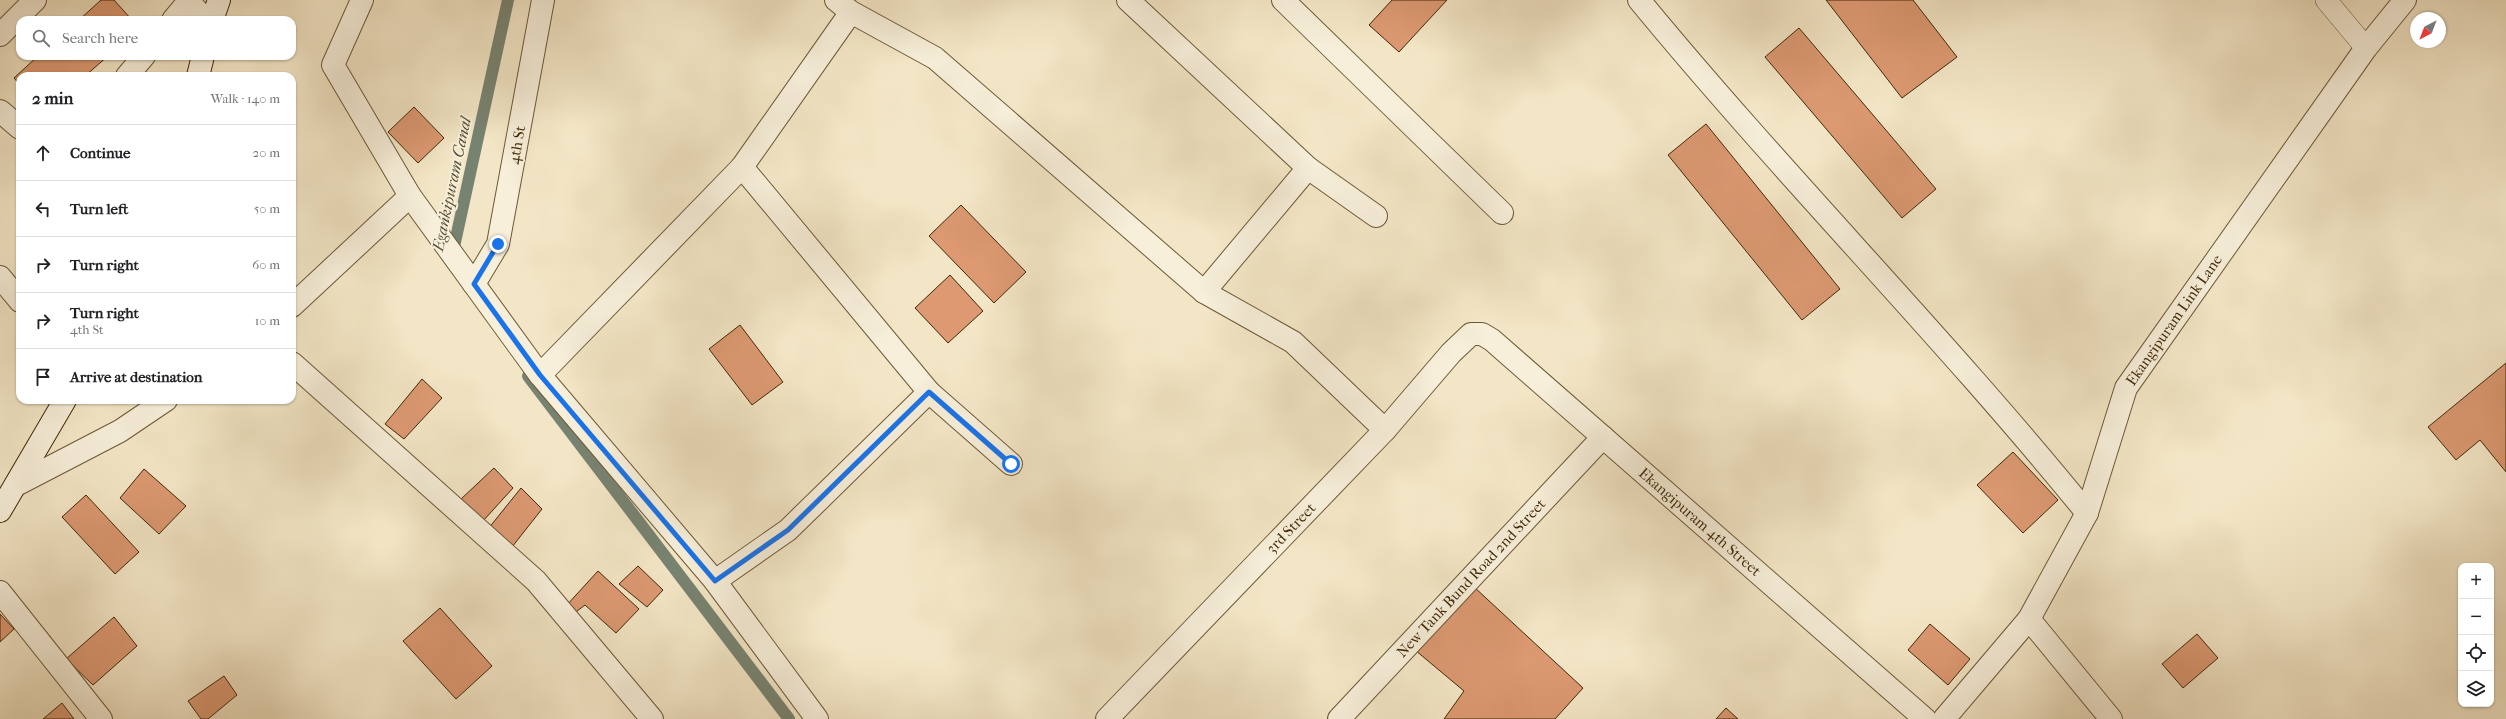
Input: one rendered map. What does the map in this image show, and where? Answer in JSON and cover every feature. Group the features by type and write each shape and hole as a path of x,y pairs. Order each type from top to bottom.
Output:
{"street":[{"path":"19,16 35,0"},
{"path":"213,16 219,0"},
{"path":"362,0 333,65 410,196 540,375 715,581 817,719"},
{"name":"4th St","path":"468,276 498,244 543,0"},
{"path":"1128,0 1308,168 1376,216"},
{"path":"1282,0 1502,213"},
{"path":"1639,0 1699,73 2017,426 2087,513"},
{"name":"Ekangipuram Link Lane","path":"1944,719 2029,619 2087,513 2126,388 2366,48 2405,0"},
{"path":"176,16 188,1 202,16"},
{"path":"540,375 742,167 844,6 935,58 1204,292 1293,342 1385,430"},
{"path":"0,34 16,18"},
{"path":"130,72 141,60"},
{"path":"199,72 202,60"},
{"path":"0,110 16,124"},
{"path":"742,167 929,392 1011,464"},
{"path":"1204,292 1308,168"},
{"path":"296,302 410,196"},
{"path":"0,277 16,296"},
{"name":"3rd Street","path":"1107,719 1385,430 1451,353 1471,334"},
{"name":"Ekangipuram 4th Street","path":"1471,334 1482,334 1492,340 1925,719"},
{"path":"296,367 536,581 652,719"},
{"path":"715,581 788,530 929,392"},
{"path":"0,511 63,404"},
{"path":"16,485 120,431 160,404"},
{"name":"New Tank Bund Road 2nd Street","path":"1339,719 1603,437"},
{"path":"0,592 101,719"},
{"path":"2029,619 2111,719"}],"lane":[{"path":"2326,0 2366,48"}],"building":[{"path":"101,0 114,0 128,16 83,16"},
{"path":"1392,0 1447,0 1399,52 1369,25"},
{"path":"1826,0 1913,0 1957,57 1902,98"},
{"path":"1799,28 1936,189 1902,218 1765,57"},
{"path":"34,60 103,60 90,72 21,72"},
{"path":"414,107 444,138 418,163 388,132"},
{"path":"1706,124 1840,289 1802,320 1668,155"},
{"path":"961,205 1026,272 994,303 929,236"},
{"path":"950,275 983,311 948,343 915,308"},
{"path":"740,325 783,382 752,405 709,349"},
{"path":"2506,363 2506,472 2480,440 2456,460 2428,427"},
{"path":"422,379 442,398 404,439 385,424"},
{"path":"2013,452 2058,500 2023,533 1977,485"},
{"path":"494,468 513,488 483,521 460,500"},
{"path":"144,469 186,506 159,534 120,498"},
{"path":"521,488 542,509 512,547 488,529"},
{"path":"86,495 139,552 115,574 62,517"},
{"path":"638,566 663,590 647,607 619,584"},
{"path":"598,571 639,609 616,633 585,605 572,615 565,607"},
{"path":"1473,586 1583,688 1555,719 1444,719 1464,691 1415,650"},
{"path":"440,608 492,666 456,699 403,641"},
{"path":"0,614 14,629 0,642"},
{"path":"114,617 137,646 93,685 66,659"},
{"path":"1930,624 1970,659 1948,685 1908,650"},
{"path":"2197,634 2218,658 2183,688 2162,664"},
{"path":"224,676 237,695 208,719 201,719 188,701"},
{"path":"62,703 74,719 43,719"},
{"path":"1726,708 1738,719 1716,719"}],"waterway":[{"name":"Egankipuram Canal","path":"452,256 508,0"},
{"name":"Egankipuram Canal","path":"528,376 789,719"}],"route":[{"path":"498,244 474,284 540,375 715,581 788,530 929,392 1011,464"}]}
